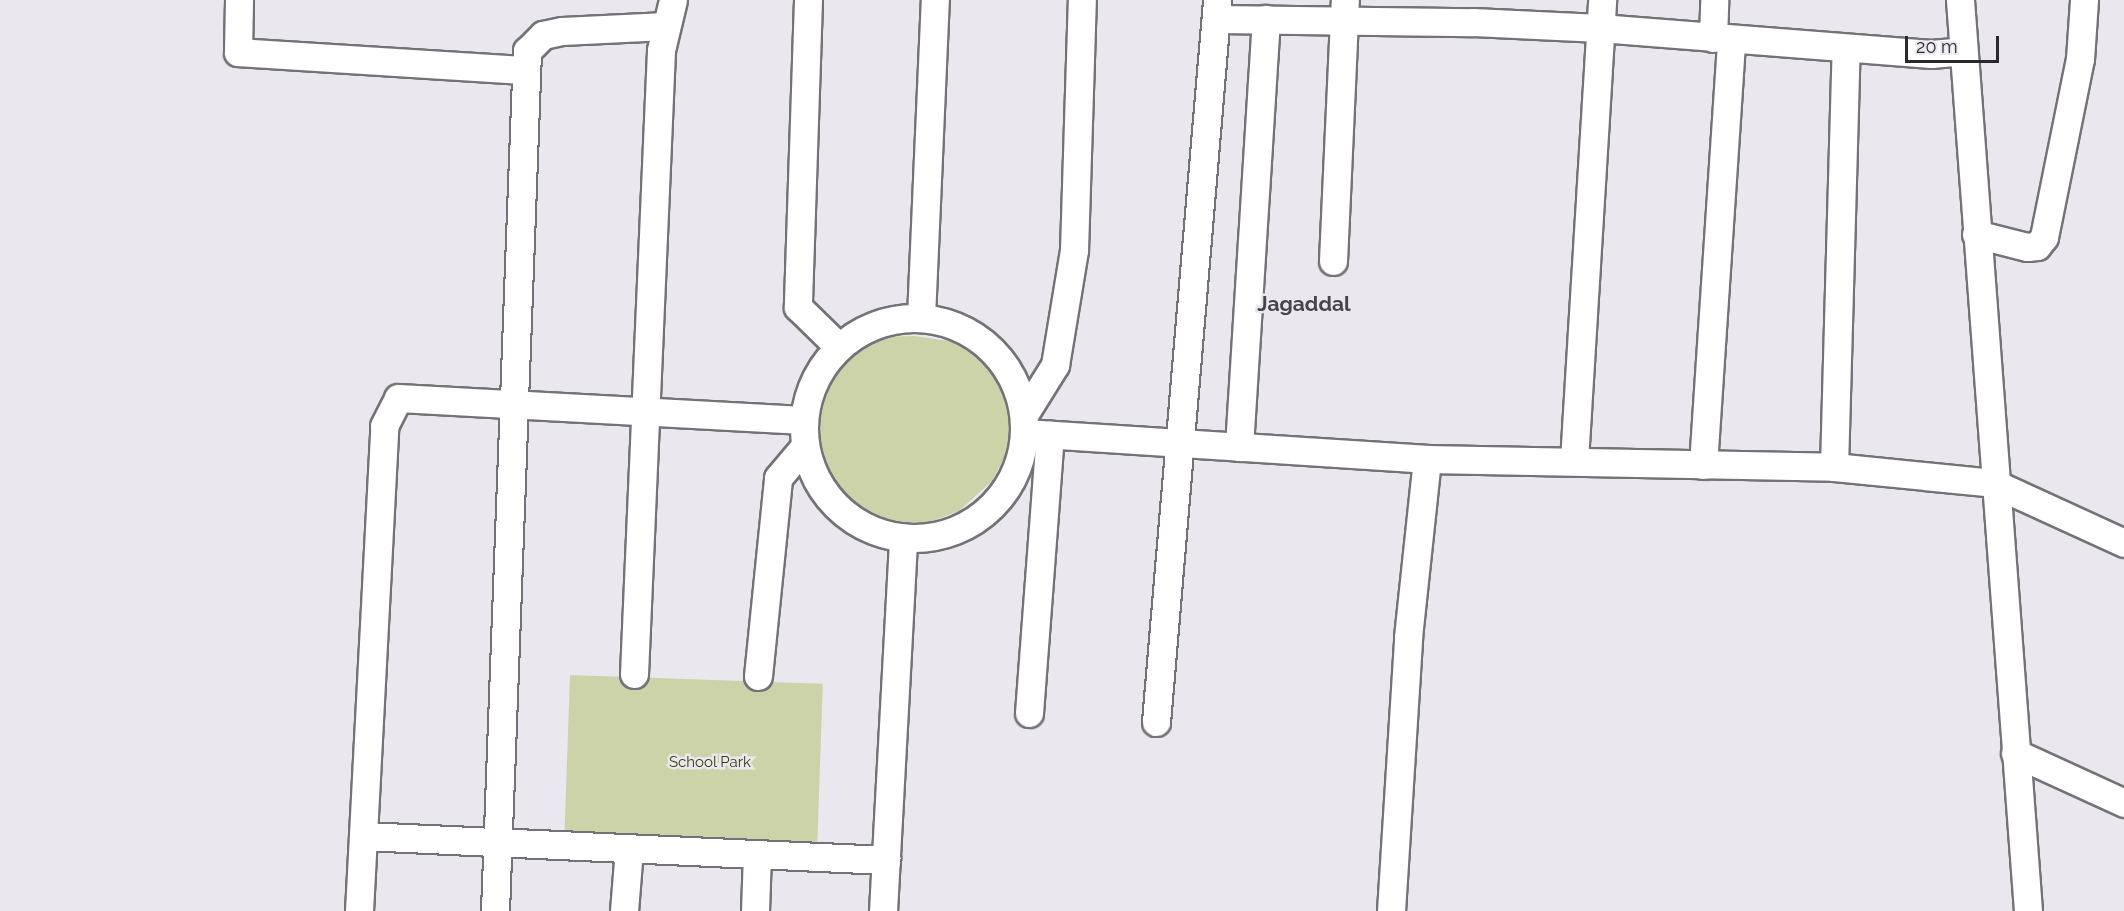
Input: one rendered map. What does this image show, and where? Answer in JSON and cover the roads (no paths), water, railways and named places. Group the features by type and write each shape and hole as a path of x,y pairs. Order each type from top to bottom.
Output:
{"street":[{"path":"239,0 238,52 525,70"},
{"path":"634,674 661,50 673,0"},
{"path":"808,0 798,307 838,346"},
{"path":"921,317 935,0"},
{"path":"1029,713 1034,427 1014,379 987,343 945,320 921,317 871,325 838,346 815,377 803,420 804,447 817,484 843,514 876,534 903,538 947,535 990,511 1018,470 1034,427 1055,365 1074,250 1082,0"},
{"path":"1574,461 1602,0"},
{"path":"1703,465 1722,38 1714,0"},
{"path":"1960,0 1994,483 2028,911"},
{"path":"1976,234 2026,247 2037,246 2044,237 2080,59 2084,0"},
{"path":"1156,722 1178,443 1217,9 1266,19 1344,9 1474,11 1600,28 1722,38 1931,54 1963,51"},
{"path":"1333,261 1344,9"},
{"path":"1239,447 1266,19"},
{"path":"495,911 511,406 527,51 543,35 666,26"},
{"path":"1834,467 1846,48"},
{"path":"359,911 384,426 398,398 511,406 803,420"},
{"path":"1034,427 1178,443 1427,459 1834,467 1994,483 2124,543"},
{"path":"758,676 778,478 804,447"},
{"path":"1391,911 1408,637 1427,459"},
{"path":"883,911 903,538"},
{"path":"2015,753 2124,803"},
{"path":"363,837 886,860"},
{"path":"624,911 629,849"},
{"path":"755,911 757,855"}],"district":[{"name":"Jagaddal","path":"1304,304"}],"park label":[{"name":"School Park","path":"710,763"}]}
